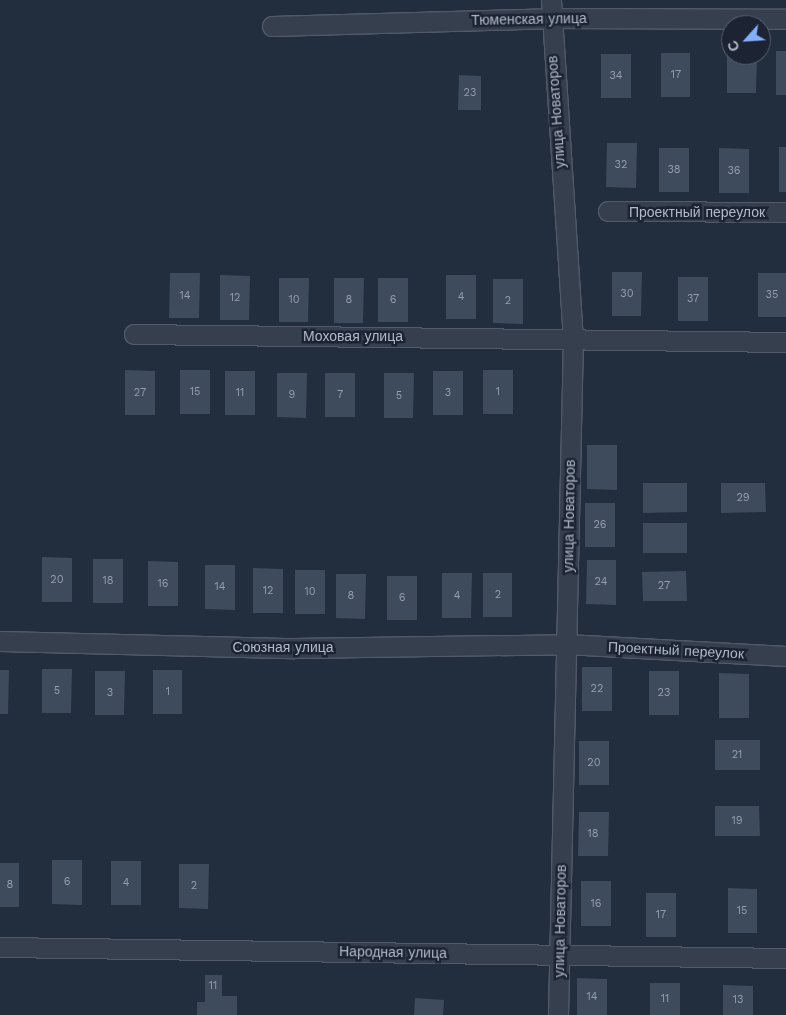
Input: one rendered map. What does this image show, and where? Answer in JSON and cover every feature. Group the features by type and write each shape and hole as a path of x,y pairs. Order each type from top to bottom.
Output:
{"street":[{"name":"Тюменская улица","path":"272,26 550,9 786,19"},
{"name":"улица Новаторов","path":"550,9 573,338 558,1015"},
{"name":"Проектный переулок","path":"608,211 786,212"},
{"name":"Моховая улица","path":"134,334 573,338"},
{"path":"573,338 786,342"},
{"name":"Союзная улица","path":"0,641 294,648 566,644"},
{"name":"Проектный переулок","path":"566,644 786,656"},
{"name":"Народная улица","path":"0,947 786,958"}],"building":[{"path":"776,51 786,51 786,95 776,95"},
{"path":"661,53 690,53 690,97 661,97"},
{"path":"601,54 631,54 631,98 601,98"},
{"path":"727,65 757,65 756,93 727,93"},
{"path":"459,75 481,76 481,110 458,110"},
{"path":"607,143 637,143 636,188 606,187"},
{"path":"779,147 786,147 786,192 779,192"},
{"path":"659,148 689,148 689,192 659,192"},
{"path":"719,148 749,149 749,193 719,193"},
{"path":"612,272 642,272 641,316 612,316"},
{"path":"170,273 200,273 199,318 169,318"},
{"path":"758,273 786,273 786,317 758,317"},
{"path":"220,275 250,276 249,320 220,320"},
{"path":"446,275 476,275 476,319 446,319"},
{"path":"678,277 708,277 708,321 678,321"},
{"path":"279,278 309,278 308,322 279,322"},
{"path":"334,278 364,278 363,323 334,323"},
{"path":"378,278 408,278 408,322 378,322"},
{"path":"493,279 523,279 523,324 493,323"},
{"path":"125,370 155,371 155,415 125,415"},
{"path":"180,370 210,370 210,414 180,414"},
{"path":"483,370 513,370 513,414 483,414"},
{"path":"225,371 255,371 255,415 225,415"},
{"path":"433,371 463,371 463,415 433,415"},
{"path":"277,373 307,373 306,418 277,417"},
{"path":"325,373 355,373 355,417 325,417"},
{"path":"384,373 414,373 413,418 384,418"},
{"path":"587,445 617,445 617,490 587,489"},
{"path":"643,483 687,483 687,512 643,513"},
{"path":"721,483 765,483 766,512 721,513"},
{"path":"585,503 615,503 615,547 585,547"},
{"path":"643,523 687,523 687,553 643,553"},
{"path":"42,557 72,558 72,602 42,602"},
{"path":"93,559 123,559 123,603 93,603"},
{"path":"587,560 616,560 616,605 586,604"},
{"path":"148,561 178,562 178,606 148,606"},
{"path":"205,565 235,565 235,610 205,609"},
{"path":"253,568 283,569 283,613 253,613"},
{"path":"295,570 325,570 325,614 295,614"},
{"path":"686,571 687,601 643,601 642,572"},
{"path":"442,573 472,573 471,618 442,618"},
{"path":"483,573 512,573 512,617 483,617"},
{"path":"336,574 366,574 365,619 336,618"},
{"path":"387,576 417,576 417,620 387,620"},
{"path":"582,667 612,667 612,711 582,711"},
{"path":"42,669 72,669 71,713 42,713"},
{"path":"0,670 9,670 8,714 0,714"},
{"path":"153,670 182,670 182,714 153,714"},
{"path":"95,671 125,671 124,715 95,715"},
{"path":"649,671 679,671 679,715 649,715"},
{"path":"719,673 749,674 749,718 719,718"},
{"path":"715,740 760,740 760,770 715,770"},
{"path":"579,741 609,741 609,785 579,785"},
{"path":"715,806 759,806 760,836 715,836"},
{"path":"579,812 609,812 608,856 578,856"},
{"path":"52,860 82,860 82,905 52,904"},
{"path":"111,861 141,861 141,905 111,905"},
{"path":"0,863 19,863 19,907 0,907"},
{"path":"179,864 209,864 208,909 179,908"},
{"path":"581,881 611,881 611,926 581,926"},
{"path":"728,888 757,889 757,933 728,933"},
{"path":"646,893 676,893 676,937 646,937"},
{"path":"205,975 222,975 222,996 237,996 237,1015 197,1015 197,1002 205,1002"},
{"path":"577,978 607,979 607,1015 577,1015"},
{"path":"650,983 680,983 680,1015 650,1015"},
{"path":"723,985 753,986 753,1015 723,1015"},
{"path":"415,998 444,1000 443,1015 414,1015"}]}
